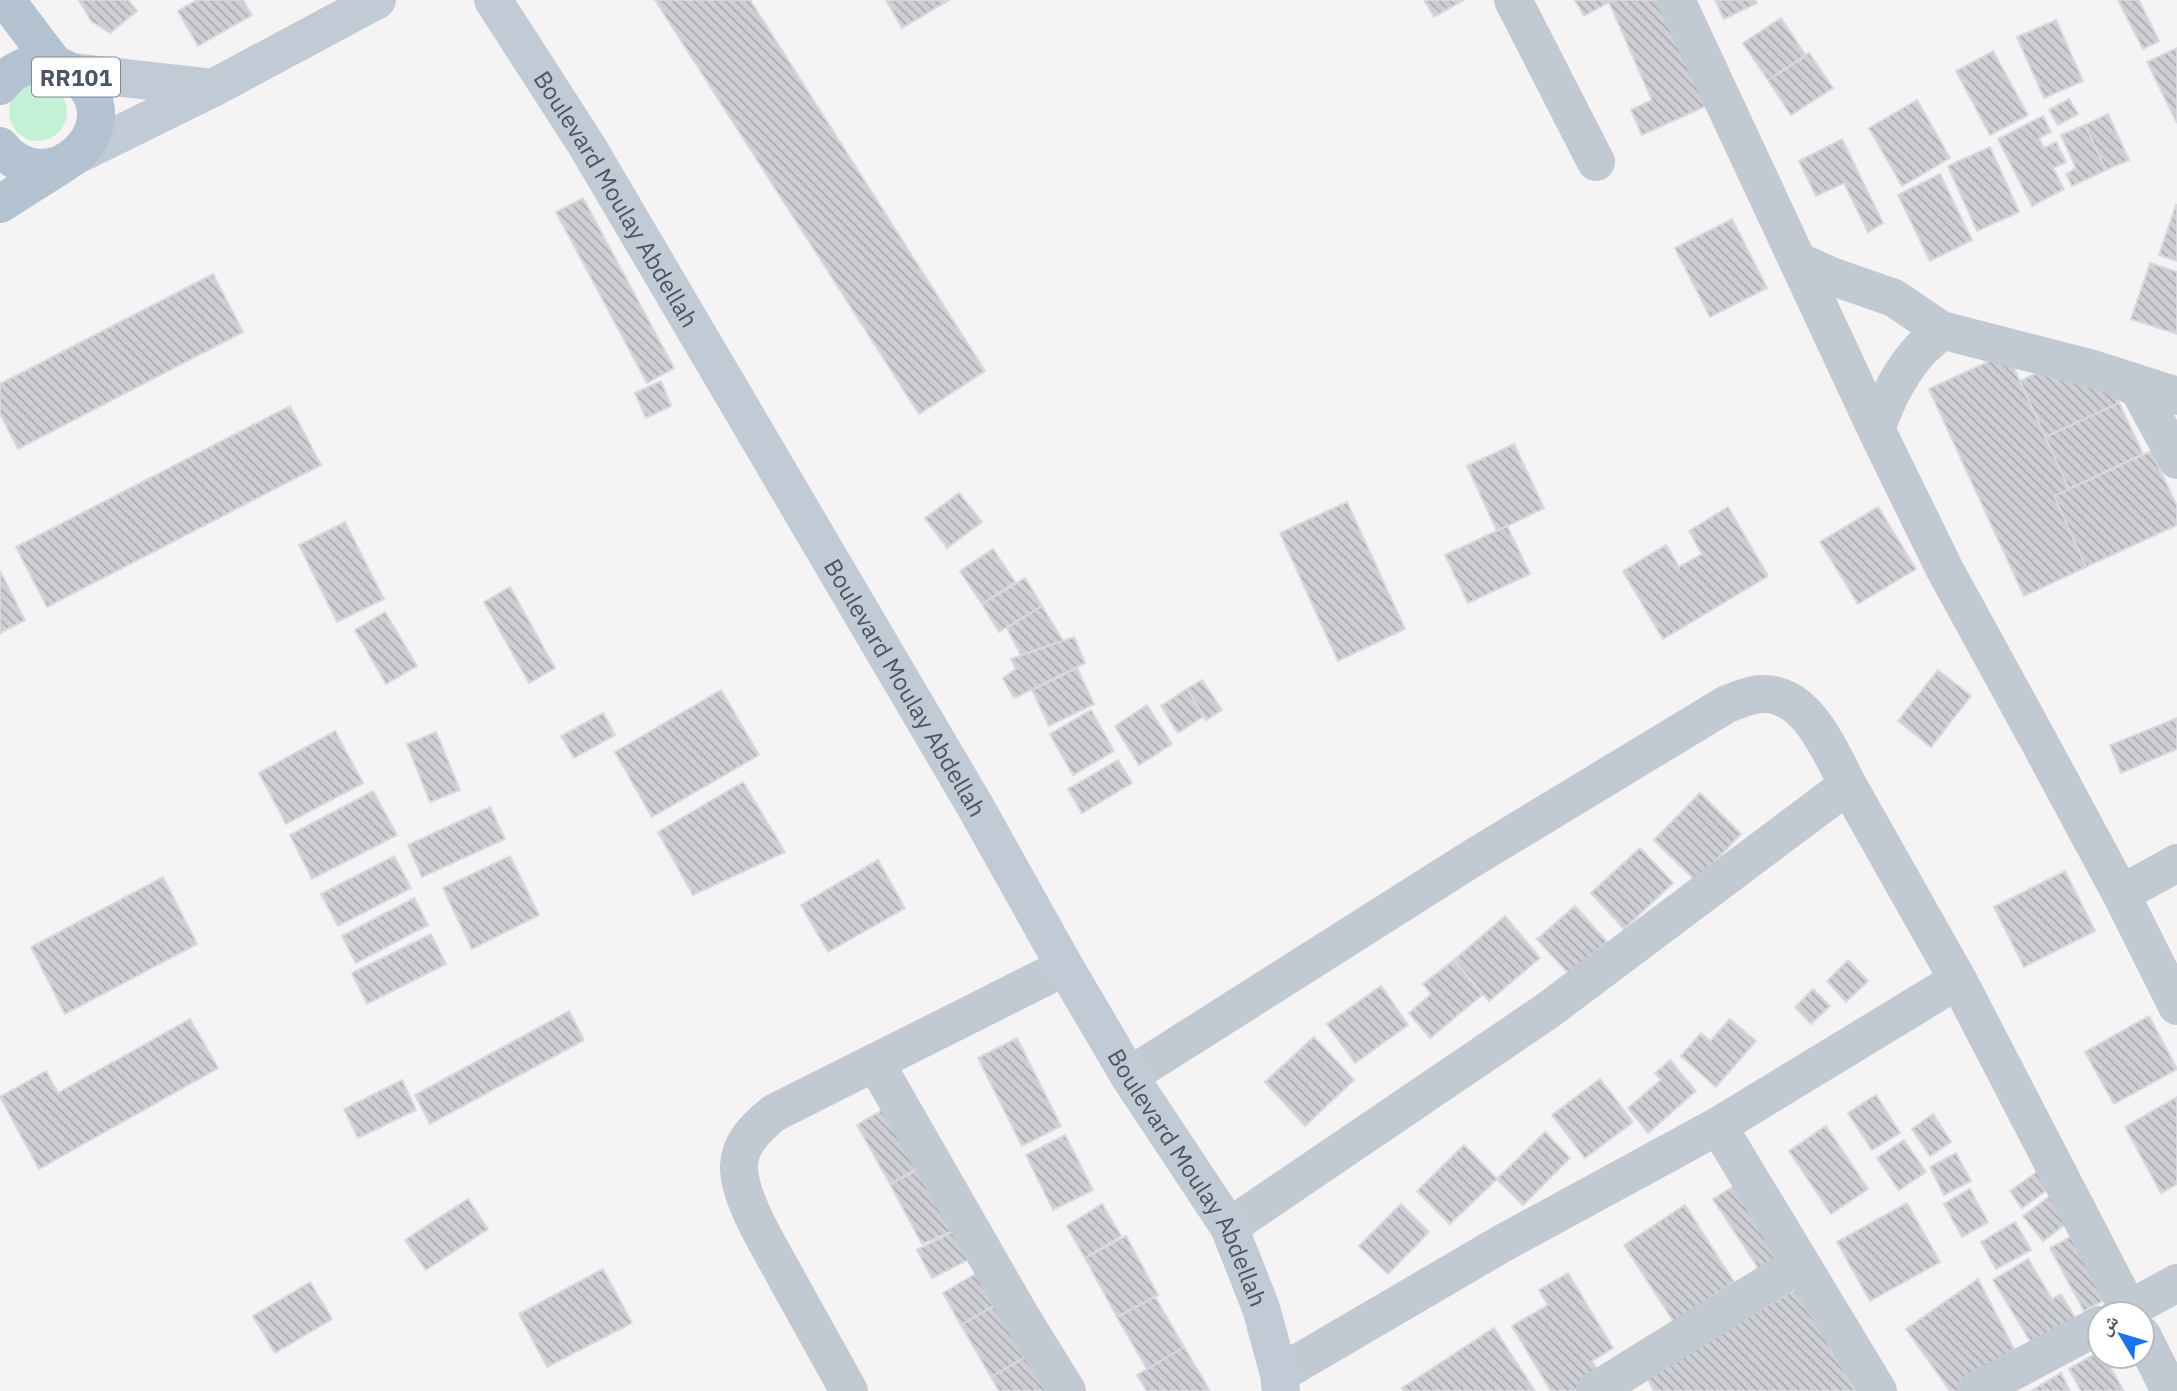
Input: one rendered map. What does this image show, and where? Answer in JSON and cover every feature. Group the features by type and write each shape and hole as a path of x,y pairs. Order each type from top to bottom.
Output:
{"main road":[{"name":"RR101","path":"6,0 63,68 85,85 94,102 95,121 90,139 71,159"},
{"path":"0,146 19,163 33,168 49,168 213,88 377,0"},
{"name":"Boulevard Moulay Abdellah","path":"493,0 587,146 975,806 1129,1076 1229,1227 1261,1308 1280,1382"},
{"name":"RR101","path":"0,86 13,73 26,66 40,63 63,68"},
{"path":"63,68 213,88"},
{"path":"0,204 71,159"}],"street":[{"path":"1513,0 1597,162"},
{"path":"1676,0 1876,429 1944,568 2121,894 2177,1006"},
{"path":"1798,261 1831,276 1894,298 1941,330 2092,369 2177,396"},
{"path":"1876,429 1893,388 1921,349 1941,330"},
{"path":"2092,369 2138,388 2177,460"},
{"path":"1129,1076 1476,856 1727,704 1764,694 1783,697 1804,712 1823,738 1958,979 2115,1300"},
{"path":"1229,1227 1547,1011 1848,785"},
{"path":"2121,894 2177,863"},
{"path":"849,1391 759,1227 741,1183 739,1164 749,1137 775,1113 1065,967"},
{"path":"1280,1382 1503,1243 1718,1126 1958,979"},
{"path":"874,1062 1067,1391"},
{"path":"1718,1126 1878,1391"},
{"path":"1595,1391 1801,1263"},
{"path":"2152,1300 2177,1283"},
{"path":"1976,1391 2086,1337"},
{"path":"2156,1369 2170,1391"}],"green space":[{"path":"38,83 49,85 62,96 67,112 65,123 54,136 38,141 27,139 14,128 9,112 11,101 22,88"}],"building":[{"path":"79,0 128,0 137,11 110,33 91,21"},
{"path":"197,0 243,0 252,15 198,46 178,11"},
{"path":"655,0 750,0 985,371 919,414"},
{"path":"886,0 949,0 902,28"},
{"path":"1424,0 1464,0 1434,17"},
{"path":"1575,0 1608,0 1609,2 1584,16"},
{"path":"1608,0 1658,0 1706,106 1642,135 1631,110 1652,100"},
{"path":"1715,0 1755,0 1757,3 1724,19"},
{"path":"2118,0 2139,0 2159,41 2143,49"},
{"path":"1781,18 1806,56 1768,80 1743,43"},
{"path":"2056,20 2083,81 2044,98 2017,37"},
{"path":"2177,48 2177,123 2147,62"},
{"path":"1993,51 2028,115 1990,135 1956,71"},
{"path":"1809,53 1833,88 1791,115 1768,80"},
{"path":"2069,99 2078,114 2058,125 2049,110"},
{"path":"1917,100 1950,158 1902,186 1869,128"},
{"path":"2108,114 2129,160 2106,170 2085,125"},
{"path":"2043,116 2051,132 2039,138 2044,148 2056,142 2066,162 2053,168 2064,189 2032,206 1998,139"},
{"path":"2085,125 2106,170 2072,186 2066,174 2076,168 2061,135"},
{"path":"1842,139 1883,223 1868,232 1844,183 1816,196 1799,161"},
{"path":"1990,147 2019,212 1977,231 1948,166"},
{"path":"1940,174 1972,240 1930,261 1898,195"},
{"path":"583,198 674,368 647,383 556,212"},
{"path":"2177,205 2177,261 2159,255"},
{"path":"1732,219 1767,288 1710,317 1675,248"},
{"path":"2150,263 2177,272 2177,334 2131,319"},
{"path":"213,274 243,332 18,449 0,414 0,384"},
{"path":"2007,353 2069,489 2054,496 2086,567 2024,596 1929,389"},
{"path":"2060,362 2103,367 2119,403 2045,437 2020,381"},
{"path":"661,381 671,406 646,418 635,393"},
{"path":"2119,403 2143,454 2069,489 2045,437"},
{"path":"290,406 321,465 47,607 16,547"},
{"path":"1514,444 1544,508 1497,531 1467,466"},
{"path":"2151,451 2177,506 2177,525 2086,567 2054,496"},
{"path":"959,493 982,522 947,548 925,518"},
{"path":"1347,502 1405,629 1338,661 1280,533"},
{"path":"1728,507 1768,576 1663,639 1623,571 1666,545 1679,567 1702,554 1689,531"},
{"path":"1878,507 1916,569 1858,604 1820,542"},
{"path":"345,522 384,599 337,622 299,545"},
{"path":"1507,526 1530,574 1468,603 1445,555"},
{"path":"993,549 1015,582 982,604 960,571"},
{"path":"0,571 25,620 0,633"},
{"path":"1025,578 1042,606 999,632 982,604"},
{"path":"510,587 555,668 529,683 484,602"},
{"path":"1042,606 1063,641 1021,655 1007,628"},
{"path":"385,612 417,666 386,684 355,630"},
{"path":"1074,637 1085,663 1014,698 1003,678 1016,669 1011,659"},
{"path":"1077,668 1094,704 1049,726 1032,690"},
{"path":"1938,670 1971,696 1931,747 1898,721"},
{"path":"1202,680 1222,710 1206,720 1187,689"},
{"path":"1187,689 1204,716 1178,733 1161,706"},
{"path":"721,690 759,755 652,817 615,752"},
{"path":"1147,705 1172,744 1139,765 1115,726"},
{"path":"1091,710 1114,751 1073,775 1050,734"},
{"path":"603,713 615,735 574,758 561,736"},
{"path":"2177,718 2177,749 2121,773 2110,745"},
{"path":"335,731 363,783 286,824 259,773"},
{"path":"436,732 460,790 430,802 407,744"},
{"path":"1118,760 1132,783 1082,813 1068,789"},
{"path":"743,782 785,852 693,895 658,832"},
{"path":"373,791 397,835 312,879 290,835"},
{"path":"1700,793 1741,834 1696,881 1654,840"},
{"path":"490,807 505,839 422,877 408,845"},
{"path":"1640,848 1673,883 1624,929 1591,893"},
{"path":"394,856 411,888 338,926 321,894"},
{"path":"510,856 539,915 472,949 443,888"},
{"path":"878,860 905,908 828,952 801,905"},
{"path":"2065,871 2095,931 2024,967 1994,907"},
{"path":"163,877 197,944 65,1014 31,947"},
{"path":"414,898 428,925 356,963 342,936"},
{"path":"1575,906 1607,942 1570,975 1537,939"},
{"path":"1505,916 1540,958 1489,1001 1454,960"},
{"path":"431,934 446,964 367,1004 352,973"},
{"path":"1454,960 1482,995 1430,1038 1409,1013 1431,994 1423,984"},
{"path":"1848,960 1868,981 1846,1002 1827,981"},
{"path":"1381,986 1408,1025 1355,1063 1327,1024"},
{"path":"1813,989 1830,1006 1811,1024 1795,1007"},
{"path":"569,1011 584,1040 430,1124 415,1095"},
{"path":"2149,1016 2177,1069 2114,1104 2085,1052"},
{"path":"190,1019 218,1068 39,1169 0,1097 46,1071 58,1093"},
{"path":"1730,1019 1756,1041 1716,1087 1681,1056 1701,1033 1710,1041"},
{"path":"1314,1037 1354,1080 1305,1126 1265,1082"},
{"path":"1017,1038 1061,1126 1022,1146 978,1058"},
{"path":"1670,1060 1696,1091 1648,1133 1628,1108 1661,1080 1655,1073"},
{"path":"1600,1079 1633,1122 1585,1158 1552,1115"},
{"path":"402,1080 416,1110 358,1138 344,1109"},
{"path":"1876,1095 1900,1133 1872,1150 1848,1113"},
{"path":"2177,1097 2177,1184 2161,1193 2125,1127"},
{"path":"894,1103 928,1162 890,1184 857,1125"},
{"path":"1933,1114 1951,1142 1930,1156 1912,1129"},
{"path":"1826,1126 1868,1189 1831,1214 1789,1151"},
{"path":"1545,1132 1570,1158 1523,1205 1497,1179"},
{"path":"1065,1135 1093,1190 1053,1210 1026,1155"},
{"path":"1904,1140 1926,1172 1899,1190 1877,1158"},
{"path":"1464,1145 1497,1179 1450,1224 1417,1191"},
{"path":"1956,1153 1971,1181 1944,1195 1930,1167"},
{"path":"924,1166 960,1228 922,1244 890,1184"},
{"path":"2040,1170 2051,1187 2022,1208 2010,1191"},
{"path":"1741,1182 1784,1252 1759,1269 1713,1199"},
{"path":"1970,1189 1988,1222 1962,1237 1944,1204"},
{"path":"2053,1194 2072,1219 2043,1241 2023,1216"},
{"path":"468,1199 488,1229 426,1270 405,1240"},
{"path":"1907,1203 1940,1262 1870,1301 1837,1242"},
{"path":"1102,1204 1121,1236 1085,1258 1067,1226"},
{"path":"1401,1204 1429,1232 1388,1274 1359,1246"},
{"path":"1685,1205 1734,1282 1674,1322 1624,1245"},
{"path":"2015,1222 2031,1250 1996,1269 1981,1242"},
{"path":"960,1228 974,1257 932,1278 917,1250"},
{"path":"2083,1230 2118,1293 2105,1300 2086,1300 2084,1311 2050,1248"},
{"path":"1126,1236 1158,1295 1117,1317 1085,1258"},
{"path":"2028,1259 2052,1299 2061,1294 2078,1323 2035,1349 1993,1280"},
{"path":"603,1269 632,1323 547,1367 519,1314"},
{"path":"982,1270 1000,1302 961,1325 943,1293"},
{"path":"1568,1273 1613,1348 1592,1361 1602,1377 1580,1391 1551,1391 1512,1326 1548,1305 1539,1290"},
{"path":"1978,1279 2014,1349 1959,1391 1950,1391 1906,1329"},
{"path":"310,1282 332,1319 275,1353 253,1316"},
{"path":"1796,1289 1856,1391 1654,1391 1646,1376"},
{"path":"1155,1297 1184,1347 1147,1369 1117,1317"},
{"path":"996,1305 1027,1356 991,1377 961,1325"},
{"path":"1494,1328 1535,1391 1404,1391 1402,1388"},
{"path":"1184,1347 1210,1391 1147,1391 1137,1375"},
{"path":"1029,1355 1050,1391 999,1391 991,1377"},
{"path":"2086,1359 2086,1370 2112,1370 2124,1391 2081,1391 2069,1369"},
{"path":"2061,1373 2070,1391 2031,1391"}]}
